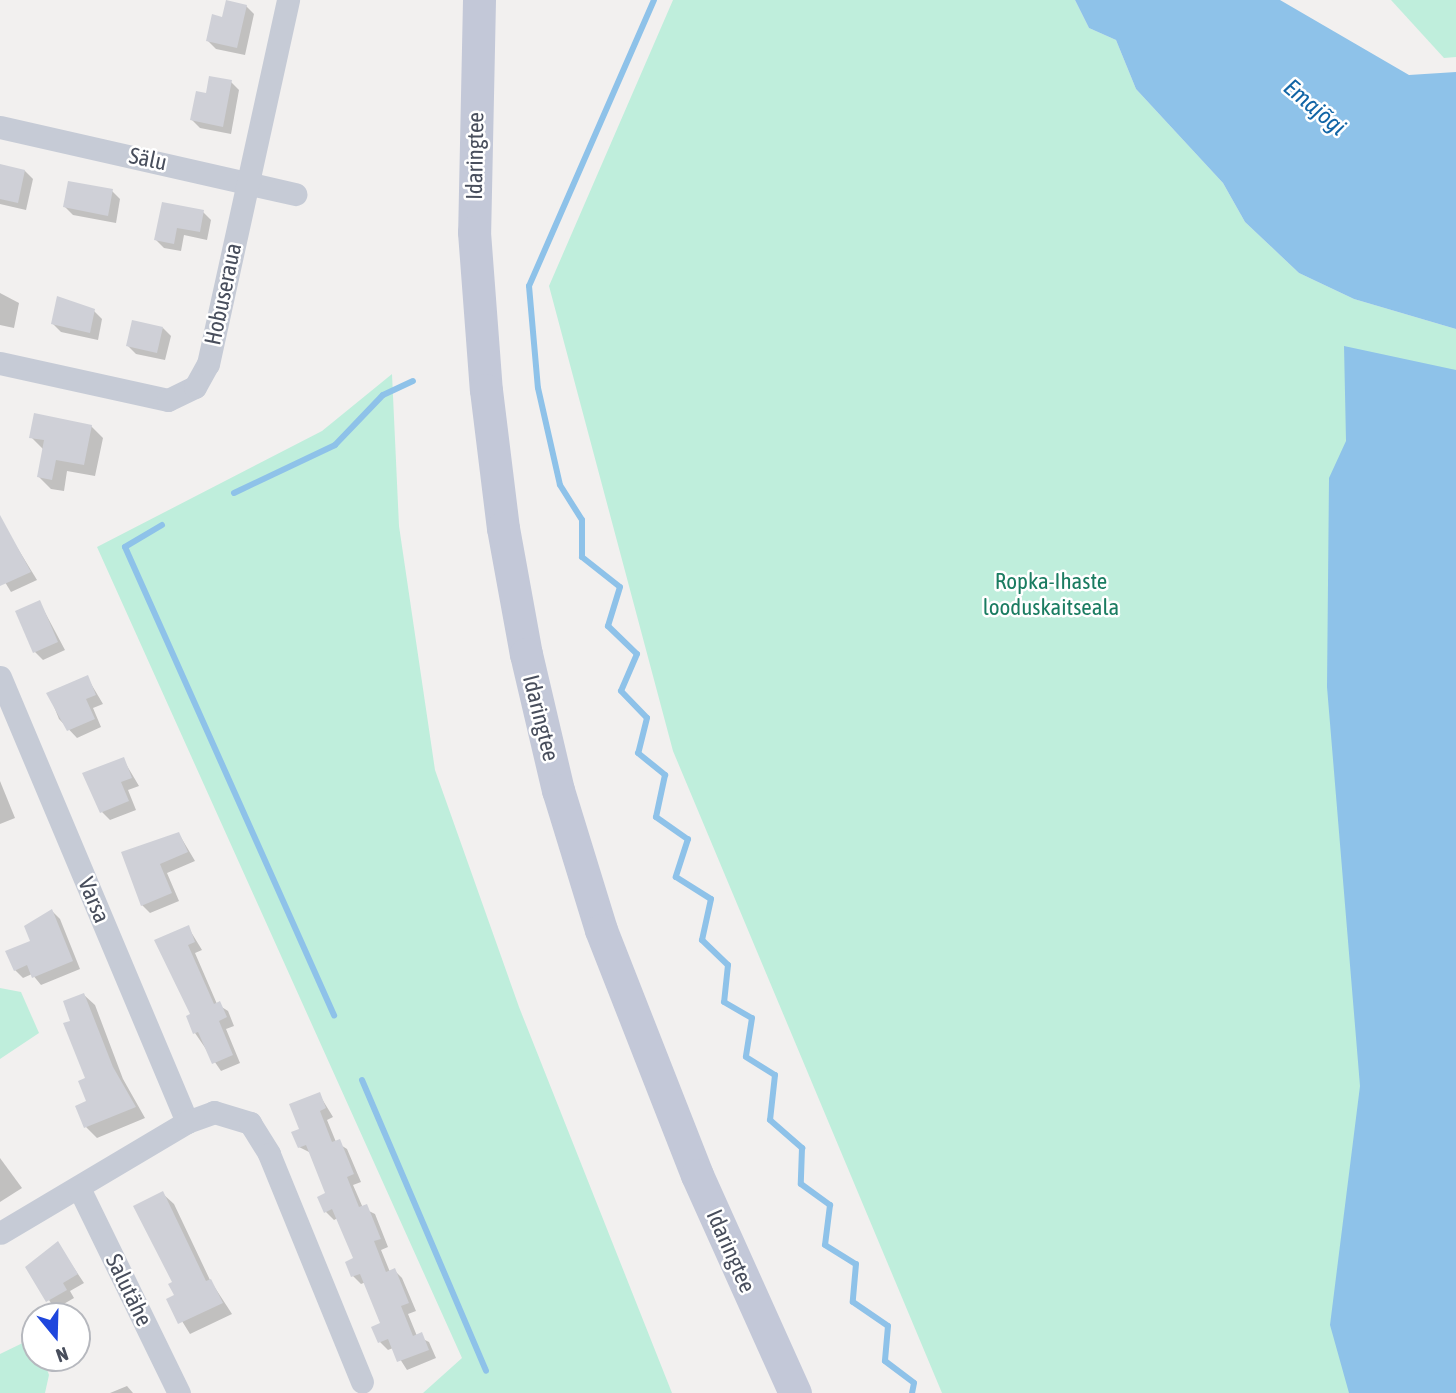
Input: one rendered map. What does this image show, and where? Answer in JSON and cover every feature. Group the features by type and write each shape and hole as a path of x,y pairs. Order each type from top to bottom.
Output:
{"main road":[{"name":"Idaringtee","path":"480,0 474,232 486,390 503,528 526,654 558,789 601,930 647,1055 795,1393"}],"street":[{"name":"Hobuseraua","path":"0,363 168,400 184,395 195,387 208,364 288,0"},
{"name":"Sälu","path":"0,127 248,181 295,194"},
{"name":"Varsa","path":"0,677 187,1122"},
{"path":"0,1233 187,1122 214,1112 250,1123 269,1154 362,1382"},
{"name":"Salutähe","path":"79,1188 179,1393"}],"green space":[{"name":"Ropka-Ihaste looduskaitseala","path":"673,0 1075,0 1089,28 1116,40 1136,89 1223,183 1245,222 1299,273 1354,299 1456,329 1456,1393 942,1393 673,751 549,286"},
{"path":"1391,0 1456,0 1456,57 1444,58"},
{"path":"392,374 399,526 435,770 519,1007 672,1393 423,1393 462,1358 97,547 322,431"},
{"path":"0,988 21,992 39,1033 0,1059"},
{"path":"21,1344 21,1372 48,1372 45,1393 0,1393 0,1354"}],"water":[{"name":"Emajõgi","path":"1075,0 1280,0 1409,75 1456,72 1456,329 1354,299 1299,273 1245,222 1223,183 1136,89 1116,40 1089,28"},
{"path":"1344,346 1456,370 1456,1393 1349,1393 1330,1325 1360,1086 1327,687 1329,478 1346,441"}],"building":[{"path":"226,0 247,5 237,48 206,41 212,14 222,17"},
{"path":"209,76 232,80 223,127 190,120 196,91 206,93"},
{"path":"0,164 25,170 18,203 0,199"},
{"path":"68,181 113,189 108,216 63,207"},
{"path":"162,202 204,210 200,232 177,228 174,244 154,240"},
{"path":"57,296 95,309 90,333 51,324"},
{"path":"132,320 163,327 157,353 126,346"},
{"path":"34,413 92,425 84,465 56,460 52,480 37,477 44,440 29,438"},
{"path":"0,515 31,572 0,586"},
{"path":"40,600 58,642 33,653 15,611"},
{"path":"88,675 96,695 86,699 95,719 67,731 46,693"},
{"path":"124,757 132,778 121,782 129,801 100,813 82,773"},
{"path":"179,832 188,852 160,864 172,893 141,906 121,852"},
{"path":"52,909 73,961 32,978 27,965 14,971 5,951 30,941 24,926"},
{"path":"189,925 195,942 188,945 214,1004 220,1001 227,1017 219,1021 233,1055 212,1064 198,1032 193,1034 186,1016 190,1014 154,940"},
{"path":"84,993 113,1067 136,1107 84,1128 75,1106 86,1101 78,1081 85,1078 63,1023 70,1021 63,1001"},
{"path":"320,1092 326,1108 320,1111 332,1142 340,1139 354,1174 347,1177 359,1207 367,1204 381,1239 374,1241 386,1272 395,1268 409,1303 401,1306 413,1336 422,1332 429,1350 397,1362 388,1339 378,1343 371,1327 380,1323 360,1274 351,1277 345,1262 353,1258 332,1209 324,1213 317,1197 325,1193 306,1145 298,1148 291,1132 299,1129 289,1104"},
{"path":"163,1191 206,1281 211,1279 223,1303 178,1324 166,1299 174,1295 168,1284 172,1282 133,1206"},
{"path":"58,1241 78,1274 63,1283 67,1290 46,1302 25,1267"}],"waterway":[{"path":"654,0 529,286 538,388 560,485 582,520 582,557 620,587 608,626 637,654 621,691 647,718 638,753 665,775 656,817 688,839 676,877 711,899 702,940 728,965 724,1002 752,1018 746,1057 775,1075 770,1120 802,1148 801,1184 830,1205 825,1245 856,1264 853,1302 888,1326 885,1361 914,1383 912,1393"},
{"path":"234,493 335,445 383,395 413,381"},
{"path":"162,525 125,547 334,1015"},
{"path":"362,1080 486,1371"}]}
